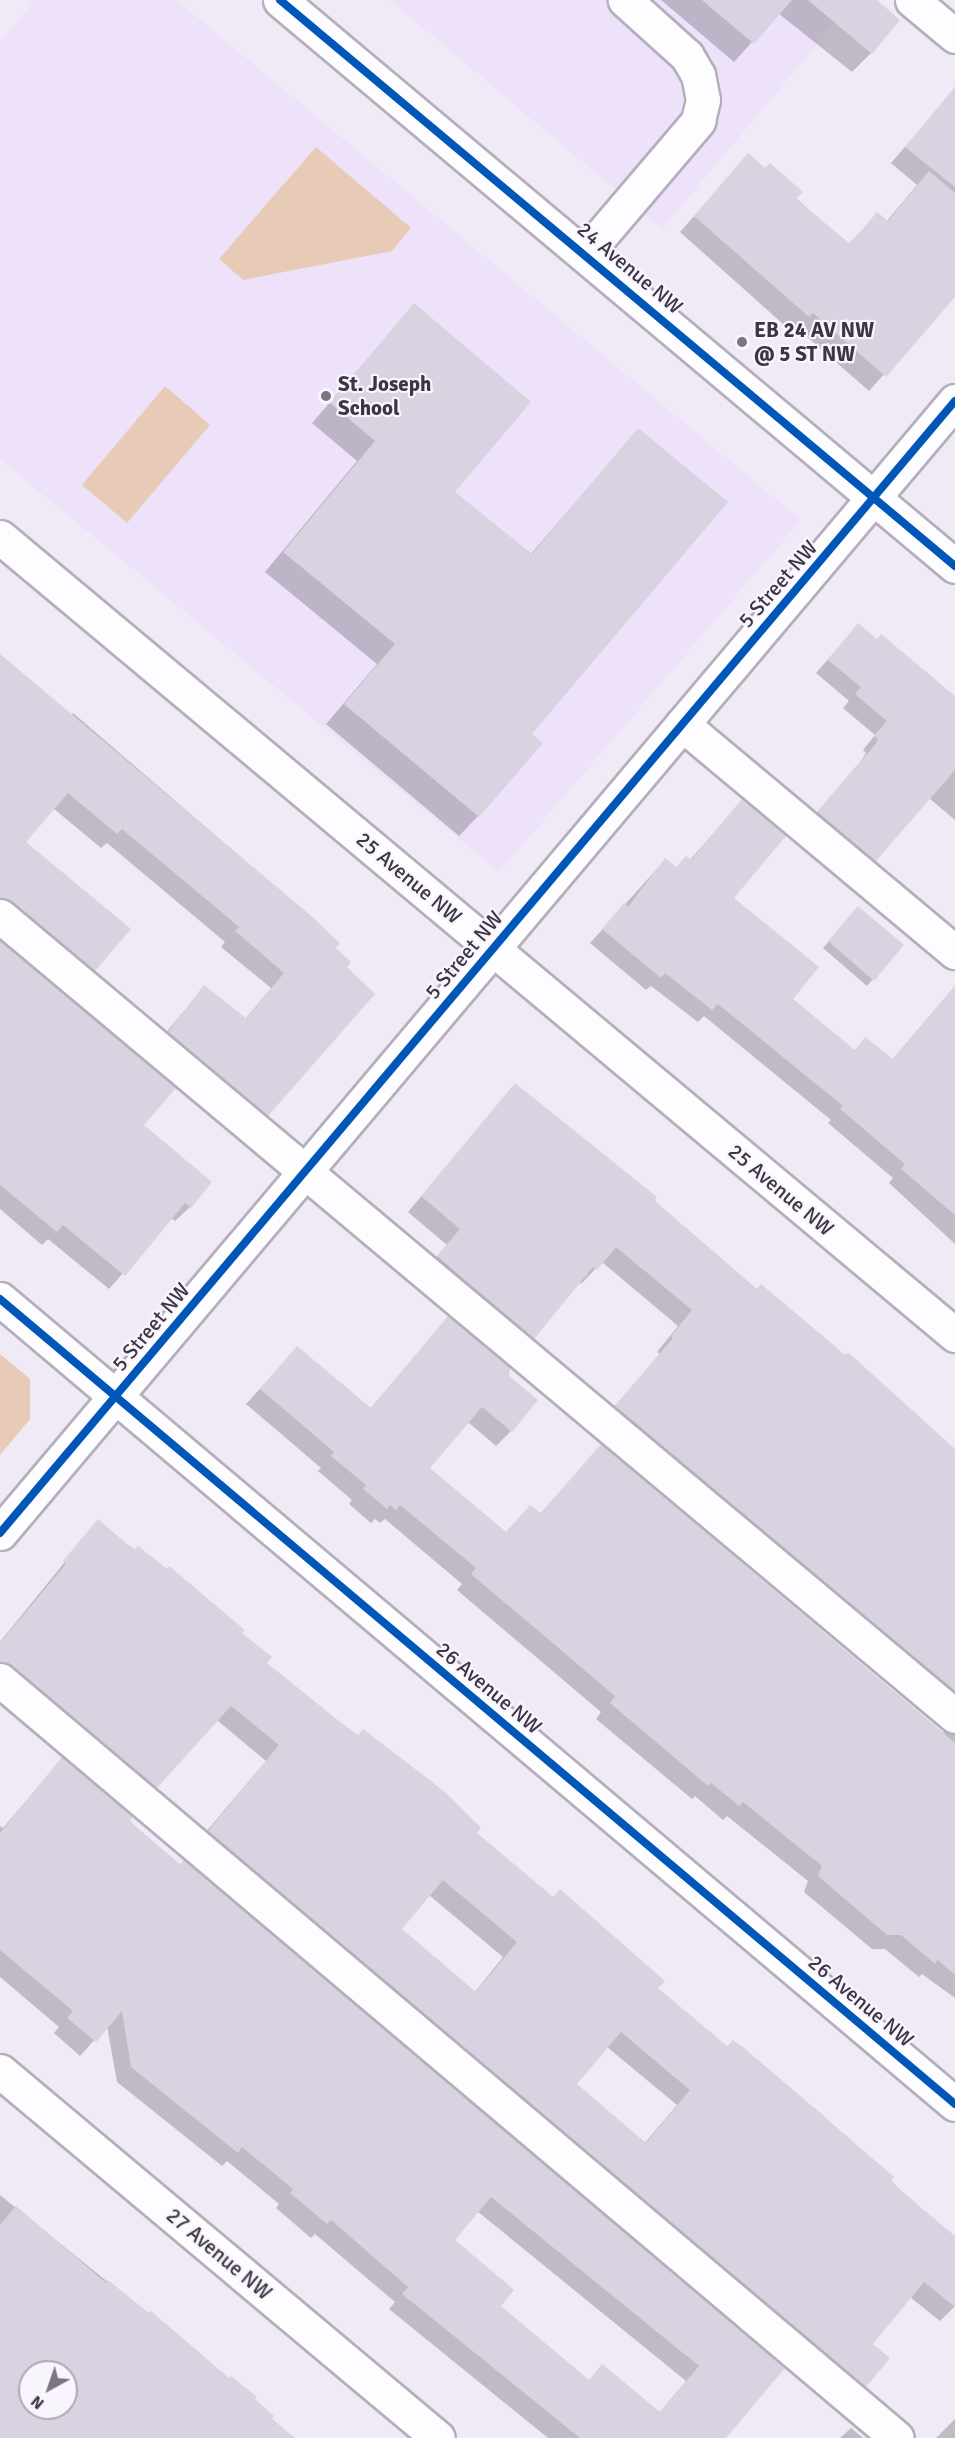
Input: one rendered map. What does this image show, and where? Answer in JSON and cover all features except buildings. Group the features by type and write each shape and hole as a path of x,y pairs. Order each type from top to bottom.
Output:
{"street":[{"name":"24 Avenue NW","path":"280,0 955,566"},
{"path":"585,254 698,121 703,100 698,75 687,56 625,0"},
{"path":"912,0 955,36"},
{"name":"5 Street NW","path":"0,1533 682,724 875,499 955,401"},
{"name":"25 Avenue NW","path":"0,537 955,1335"},
{"path":"682,724 955,952"},
{"path":"0,916 955,1716"},
{"name":"26 Avenue NW","path":"0,1299 955,2104"},
{"path":"0,1680 897,2438"},
{"name":"27 Avenue NW","path":"0,2071 438,2438"}],"shaded area":[{"name":"St. Joseph School","path":"35,0 176,0 801,520 499,872 0,459 0,42"},
{"path":"390,0 854,0 662,229"},
{"path":"316,147 411,228 392,251 243,280 219,259"},
{"path":"165,386 210,425 127,523 82,485"},
{"path":"0,1354 30,1379 30,1419 0,1455"}],"cycle path":[{"path":"280,0 955,566"},
{"path":"0,1533 955,401"},
{"path":"0,1299 955,2104"}],"place":[{"name":"EB 24 AV NW @ 5 ST NW","path":"742,342"},
{"name":"St. Joseph School","path":"326,396"}]}
